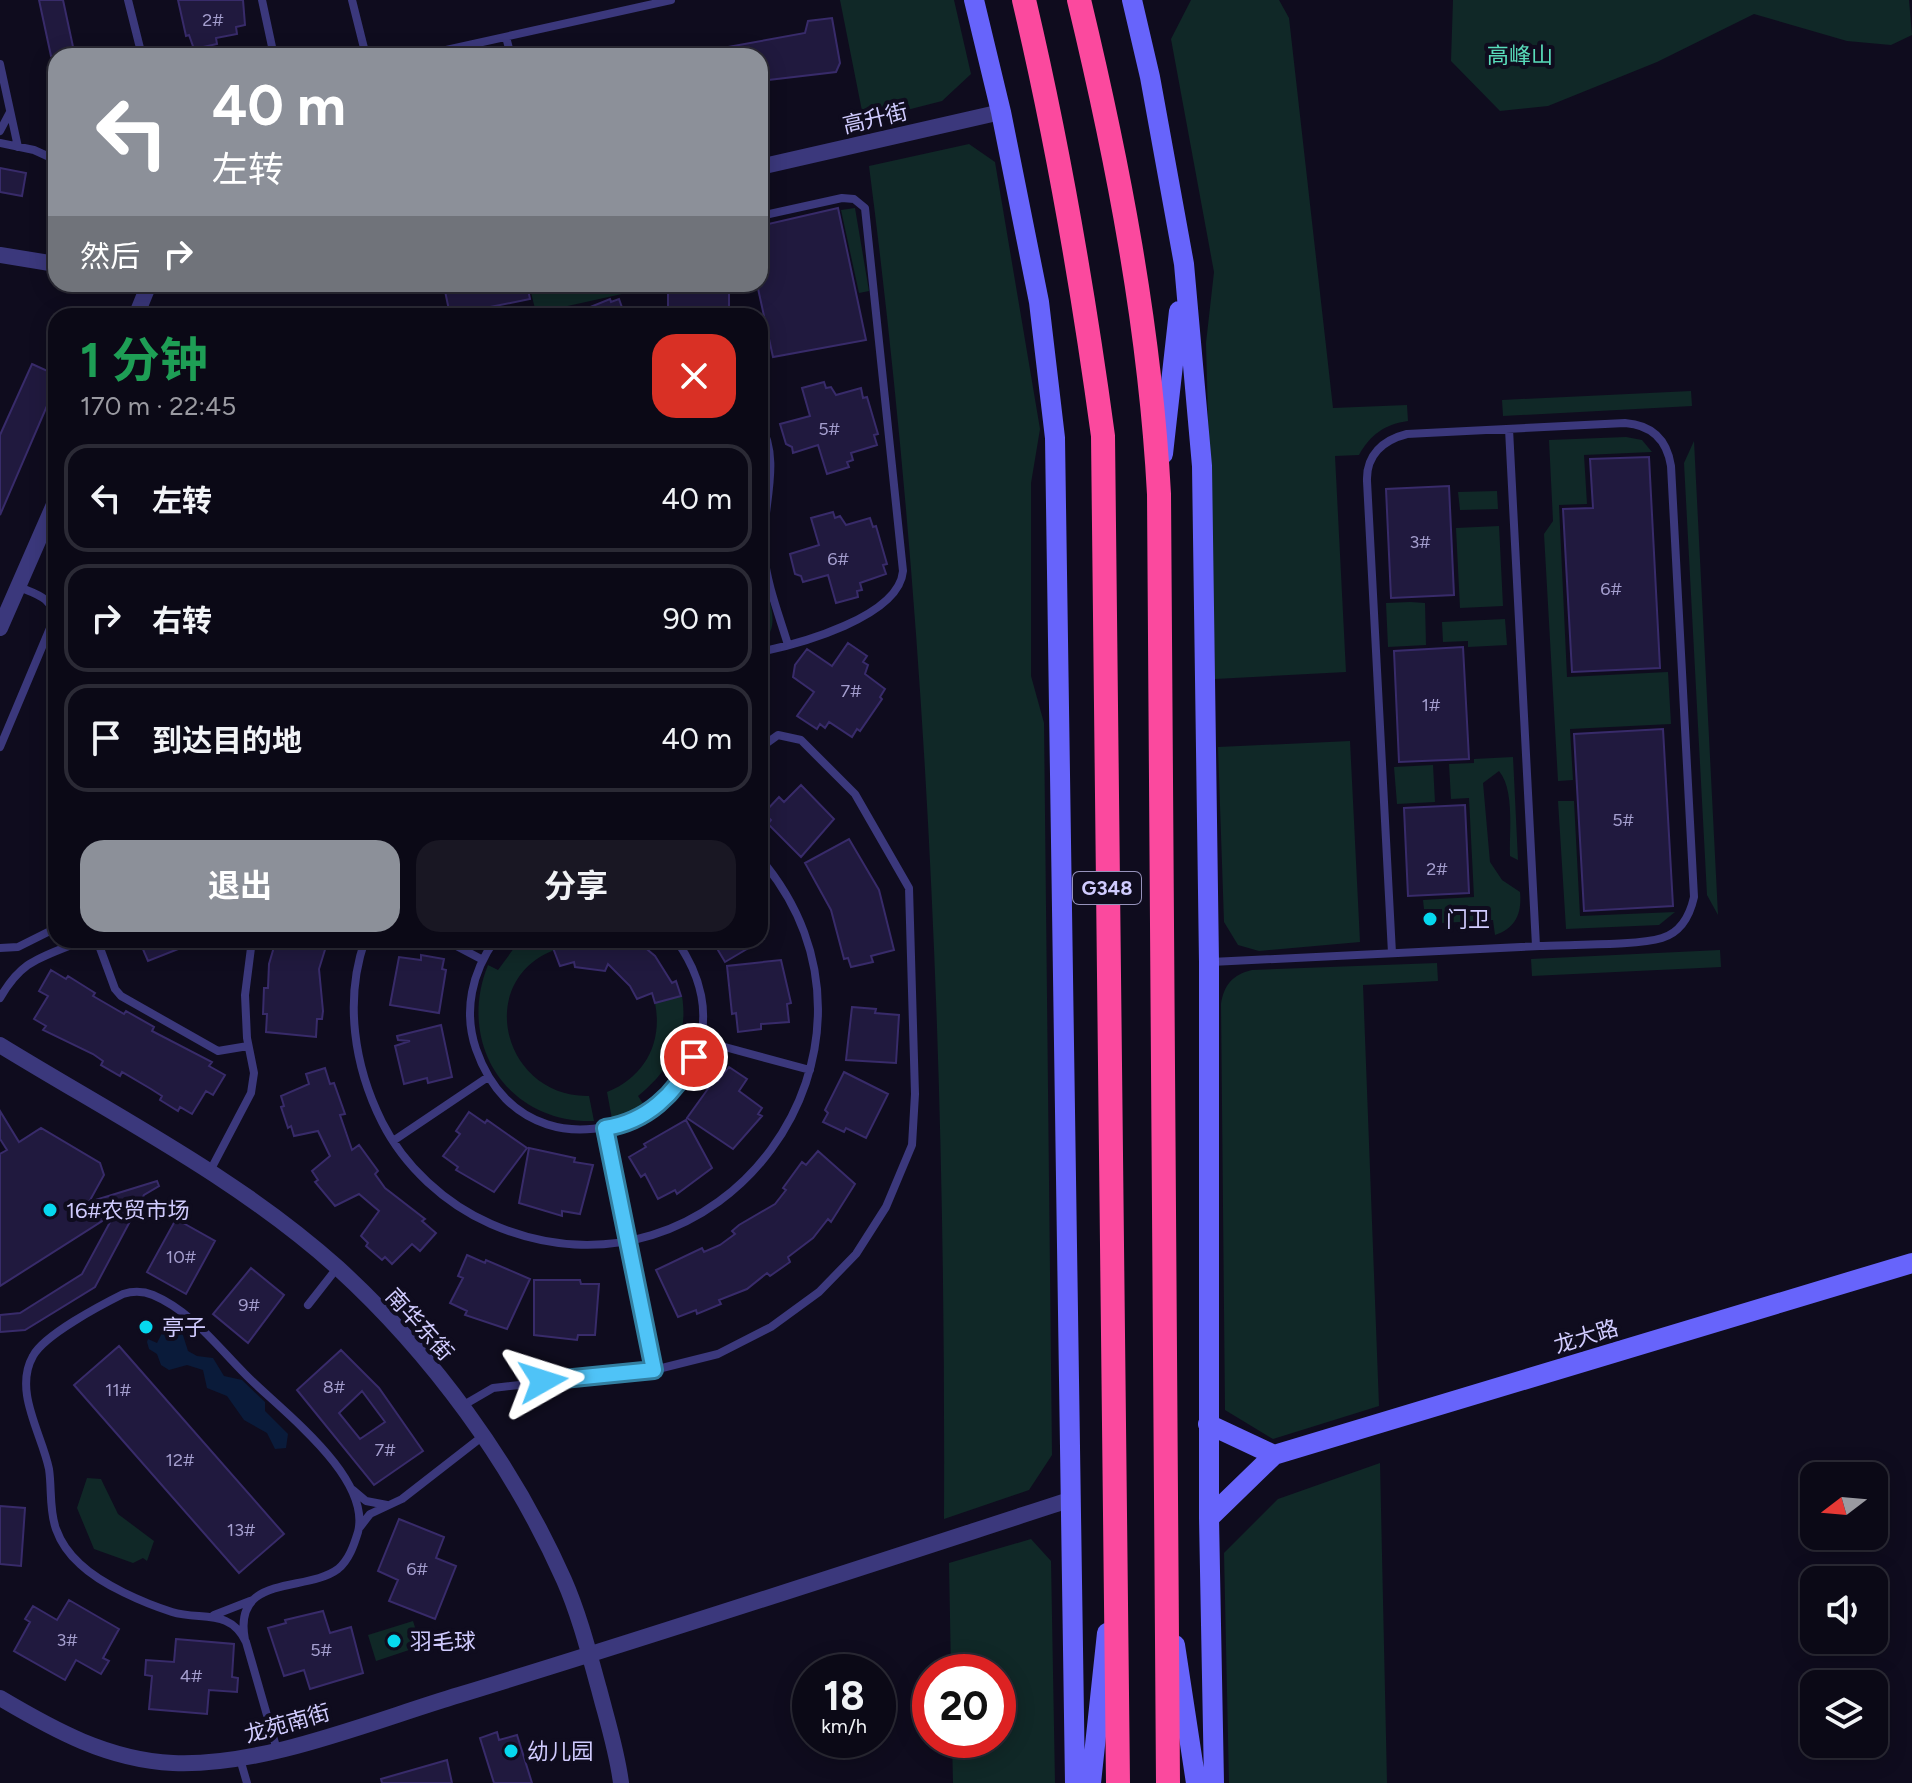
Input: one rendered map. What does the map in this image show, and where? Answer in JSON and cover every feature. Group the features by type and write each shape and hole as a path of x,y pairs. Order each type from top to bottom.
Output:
{"highway":[{"name":"G348","path":"1024,0 1050,110 1084,292 1103,436 1118,1783"},
{"name":"G348","path":"1079,0 1102,94 1136,280 1156,428 1159,494 1168,1783"}],"street":[{"path":"974,0 1001,112 1039,302 1055,438 1075,1783"},
{"path":"1132,0 1150,77 1184,264 1202,466 1209,962 1208,1424 1214,1783"},
{"name":"高升街","path":"768,165 1001,112"},
{"path":"0,255 48,263"},
{"path":"1159,494 1184,264"},
{"path":"0,628 48,518"},
{"name":"南华东街","path":"0,1045 209,1172 337,1268 397,1328 483,1436 522,1499 564,1581 589,1655 618,1758 621,1783"},
{"name":"龙大路","path":"1274,1455 1912,1263"},
{"path":"1208,1424 1274,1455 1209,1518"},
{"name":"龙苑南街","path":"0,1698 54,1729 109,1753 171,1763 240,1759 589,1655 1069,1500"},
{"path":"1091,1783 1114,1578"},
{"path":"1165,1578 1196,1783"}],"lane":[{"path":"128,0 140,48"},
{"path":"262,0 272,48"},
{"path":"352,0 364,48"},
{"path":"456,48 667,0"},
{"path":"506,37 509,48"},
{"path":"0,64 18,147"},
{"path":"0,131 10,111"},
{"path":"0,143 48,157"},
{"path":"768,214 842,198 854,199 865,208 903,571 896,593 873,610 818,636 768,650"},
{"path":"1209,962 1536,946 1663,938 1687,919 1694,897 1669,454 1652,431 1634,424 1396,437 1375,452 1368,467 1392,953"},
{"path":"1509,429 1536,946"},
{"path":"768,447 768,478"},
{"path":"768,577 788,645"},
{"path":"18,586 48,601"},
{"path":"0,747 48,633"},
{"path":"461,1406 493,1388 654,1370 718,1354 771,1327 819,1292 856,1254 886,1207 912,1145 915,1094 909,888 855,794 801,740 778,735 768,742"},
{"path":"363,948 354,998 357,1053 373,1104 393,1141 437,1190 459,1207 507,1231 560,1243 587,1245 628,1241 666,1231 691,1220 736,1190 773,1151 787,1128 810,1070 818,1025 818,998 808,944 786,895 768,869"},
{"path":"0,948 18,947 48,932"},
{"path":"0,998 16,972 25,965 64,948"},
{"path":"100,948 115,989 121,996 218,1051 248,1046"},
{"path":"209,1172 251,1093 254,1073 248,1046 245,995 251,948"},
{"path":"460,948 483,960"},
{"path":"490,948 473,986 470,1023 473,1041 488,1077 511,1103 542,1121 578,1130 605,1128 631,1121 662,1101 686,1074 699,1040 702,1003 693,968 681,948"},
{"path":"699,1040 810,1070"},
{"path":"393,1141 488,1077"},
{"path":"605,1128 654,1370"},
{"path":"308,1305 337,1268"},
{"path":"245,1640 233,1623 173,1612 107,1584 81,1566 61,1541 52,1513 48,1467 28,1394 29,1367 41,1346 121,1295 134,1292 152,1295 197,1325 318,1444 345,1480 366,1501 392,1505"},
{"path":"208,1616 232,1611 277,1586 335,1571 348,1557 358,1531 370,1514 392,1505 483,1436"},
{"path":"345,1480 358,1508 358,1531"},
{"path":"258,1597 245,1615 245,1640 277,1750"},
{"path":"240,1759 247,1783"}],"green space":[{"path":"840,0 954,0 971,74 942,101 864,121"},
{"path":"1191,0 1279,0 1289,18 1333,408 1407,405 1408,421 1379,432 1359,455 1335,456 1346,672 1215,679 1206,343 1214,272 1171,39"},
{"name":"高峰山","path":"1453,0 1909,0 1912,35 1891,45 1847,41 1754,14 1657,62 1548,106 1500,111 1451,61"},
{"path":"969,144 995,162 1040,429 1031,483 1031,676 1044,723 1052,1455 1029,1490 944,1519 941,1180 929,841 905,503 869,166"},
{"path":"855,208 869,291 859,293 841,210"},
{"path":"531,292 631,292 559,308 535,308"},
{"path":"1691,391 1692,406 1503,416 1502,400"},
{"path":"1626,437 1642,440 1652,452 1584,455 1587,504 1559,505 1567,677 1668,672 1671,724 1570,729 1573,780 1558,781 1544,534 1553,521 1549,440"},
{"path":"1694,441 1718,915 1707,895 1684,463"},
{"path":"1497,491 1498,509 1460,510 1458,492"},
{"path":"1499,526 1503,606 1460,608 1456,528"},
{"path":"768,597 773,619 768,635"},
{"path":"1386,603 1425,603 1426,645 1388,647"},
{"path":"1505,619 1507,645 1468,647 1468,641 1443,642 1442,622"},
{"path":"1350,741 1360,942 1259,951 1238,945 1224,922 1218,747"},
{"path":"1513,757 1518,860 1510,856 1509,800 1504,779 1499,771 1483,783 1490,862 1502,880 1520,892 1516,919 1495,935 1493,920 1442,923 1442,909 1424,909 1423,900 1474,897 1469,798 1451,799 1449,764"},
{"path":"1433,765 1435,802 1397,804 1394,767"},
{"path":"1558,801 1574,801 1580,916 1675,912 1659,925 1566,929"},
{"path":"514,948 553,948 529,966 513,987 507,1011 509,1036 519,1059 536,1079 560,1092 589,1096 594,1121 563,1118 537,1109 514,1094 497,1074 485,1050 479,1023 480,995 488,965 498,970"},
{"path":"1720,950 1721,967 1532,976 1531,959"},
{"path":"1437,963 1438,981 1363,985 1379,1406 1273,1439 1225,1410 1221,1004 1224,991 1234,978 1252,970"},
{"path":"682,996 683,1026 675,1052 659,1075 638,1096 644,1105 612,1119 607,1092 632,1077 648,1056 656,1031 655,1003"},
{"path":"1380,1463 1387,1783 1229,1783 1224,1553 1278,1499"},
{"path":"87,1478 101,1479 118,1514 154,1541 147,1561 143,1558 133,1563 94,1549 77,1508"},
{"path":"1031,1539 1051,1561 1055,1783 953,1783 952,1758 1016,1758 1016,1654 951,1654 949,1563"},
{"path":"413,1621 421,1646 376,1661 368,1635"}],"water":[{"path":"170,1320 181,1329 188,1351 213,1358 224,1376 242,1380 265,1402 265,1411 288,1434 286,1448 275,1449 267,1433 244,1420 227,1396 207,1388 203,1370 187,1365 169,1370 161,1365 147,1342 148,1339 157,1343 165,1327 160,1323"}],"building":[{"path":"39,0 63,0 73,48 49,48"},
{"path":"178,0 243,0 245,25 236,27 237,34 216,38 217,44 199,48 194,48 189,35 186,36"},
{"path":"832,18 840,63 836,72 768,80 768,48 722,48 805,33 808,21"},
{"path":"0,168 26,173 22,196 0,192"},
{"path":"838,208 866,340 773,357 768,334 768,308 762,308 759,292 768,292 768,224"},
{"path":"445,292 529,292 530,299 485,308 449,308"},
{"path":"668,292 729,292 729,308 668,308"},
{"path":"610,299 611,302 619,299 622,308 588,308"},
{"path":"32,364 48,371 48,404 0,515 0,435"},
{"path":"824,382 826,388 831,387 836,395 861,388 863,398 867,397 878,434 874,435 877,445 851,453 853,460 847,462 849,467 827,474 818,445 793,453 792,447 786,444 780,424 810,416 802,388"},
{"path":"1649,457 1660,668 1572,672 1563,509 1593,508 1590,459"},
{"path":"1449,486 1454,595 1391,598 1386,489"},
{"path":"833,512 835,518 840,516 846,525 870,518 873,527 876,526 887,564 883,565 886,574 860,583 862,590 857,591 858,597 836,603 828,575 803,582 801,576 795,574 790,554 819,545 811,518"},
{"path":"848,643 867,656 863,662 868,665 865,674 885,689 880,697 882,699 860,731 857,729 852,737 829,722 825,728 820,724 817,729 797,716 814,692 793,677 795,665 807,649 832,666"},
{"path":"1463,647 1469,759 1399,762 1394,651"},
{"path":"1663,729 1673,906 1584,911 1574,734"},
{"path":"801,785 834,819 801,857 768,824 771,820 768,809 779,797 784,802"},
{"path":"1465,805 1469,893 1408,896 1404,808"},
{"path":"849,839 879,890 894,950 871,956 873,962 851,967 848,958 844,959 831,910 805,863"},
{"path":"142,948 181,948 148,961"},
{"path":"274,948 326,948 319,969 323,1011 322,1019 317,1019 316,1037 266,1032 264,988 268,988"},
{"path":"553,948 646,948 655,956 672,983 676,981 681,996 655,1003 652,993 637,999 630,986 608,964 605,971 575,967 574,962 560,966"},
{"path":"717,948 749,948 725,962"},
{"path":"421,955 444,959 442,969 446,970 439,1013 390,1005 399,957 421,960"},
{"path":"781,960 791,1003 787,1004 789,1022 761,1024 761,1029 738,1032 736,1013 732,1014 727,966"},
{"path":"51,970 66,979 68,976 95,993 93,996 124,1014 126,1011 154,1027 152,1031 212,1062 209,1066 225,1075 213,1095 206,1091 192,1114 180,1107 178,1111 160,1100 162,1096 151,1089 122,1072 120,1076 101,1065 103,1061 93,1054 43,1030 46,1026 34,1019 48,996 39,991"},
{"path":"852,1007 899,1015 896,1063 846,1060"},
{"path":"441,1025 452,1077 428,1083 427,1078 404,1084 395,1046 410,1041 398,1040 397,1036"},
{"path":"729,1067 747,1079 739,1091 762,1108 758,1114 762,1116 733,1149 687,1118 715,1079 718,1081"},
{"path":"325,1068 345,1114 340,1115 352,1150 359,1145 378,1171 375,1174 385,1188 425,1219 422,1221 436,1233 420,1251 412,1244 392,1264 385,1257 382,1260 366,1246 368,1243 361,1236 379,1211 359,1194 335,1206 315,1182 318,1180 312,1171 330,1156 318,1131 294,1136 291,1126 288,1128 281,1096 309,1084 306,1074"},
{"path":"844,1072 888,1094 866,1138 823,1122 828,1113 825,1110"},
{"name":"16#农贸市场","path":"0,1111 19,1142 41,1128 100,1163 104,1175 89,1202 157,1181 159,1186 144,1195 95,1287 25,1330 0,1332 0,1315 20,1313 82,1274 115,1213 0,1286 0,1154 7,1150 0,1139"},
{"path":"469,1112 485,1123 487,1120 527,1148 494,1192 456,1170 458,1167 443,1156 460,1134 456,1131"},
{"path":"686,1120 712,1168 677,1194 675,1190 658,1199 645,1174 641,1177 629,1157 646,1147 644,1144"},
{"path":"529,1148 593,1165 580,1214 562,1211 562,1216 519,1203"},
{"path":"818,1151 855,1184 831,1222 828,1219 813,1238 788,1257 790,1262 770,1276 767,1273 747,1289 719,1300 721,1304 697,1314 696,1310 678,1317 656,1270 702,1248 704,1252 720,1245 735,1234 732,1231 739,1225 775,1204 802,1162 806,1165"},
{"path":"176,1219 215,1241 186,1294 147,1272"},
{"path":"467,1255 530,1279 507,1329 465,1315 467,1311 450,1303 463,1278 458,1276"},
{"path":"251,1268 284,1295 248,1343 213,1314"},
{"path":"534,1280 580,1280 581,1284 599,1284 595,1335 578,1335 577,1340 534,1335"},
{"path":"119,1346 284,1534 239,1573 74,1385"},
{"path":"341,1350 379,1388 423,1451 374,1485 297,1390","holes":["362,1391 385,1422 360,1439 339,1413"]},
{"path":"0,1506 25,1508 21,1566 0,1564"},
{"path":"399,1519 444,1537 436,1558 456,1566 435,1619 389,1601 398,1580 378,1571"},
{"path":"69,1600 119,1629 103,1658 109,1661 101,1674 76,1660 65,1680 14,1651 30,1622 25,1619 33,1606 57,1620"},
{"path":"323,1611 330,1633 351,1627 363,1673 310,1689 304,1670 284,1676 268,1628 286,1623 285,1620"},
{"path":"176,1639 234,1644 232,1677 238,1678 237,1692 209,1690 207,1714 149,1709 152,1676 145,1675 146,1660 174,1662"},
{"path":"497,1732 499,1740 517,1735 532,1783 494,1783 480,1738"},
{"path":"447,1760 452,1783 382,1783 381,1779"}],"place":[{"name":"门卫","path":"1430,919"},
{"name":"16#农贸市场","path":"50,1210"},
{"name":"亭子","path":"146,1327"},
{"name":"羽毛球","path":"394,1641"},
{"name":"幼儿园","path":"511,1751"}],"route":[{"path":"543,1381 654,1370 605,1128 631,1121 662,1101 686,1074 694,1057"}]}
